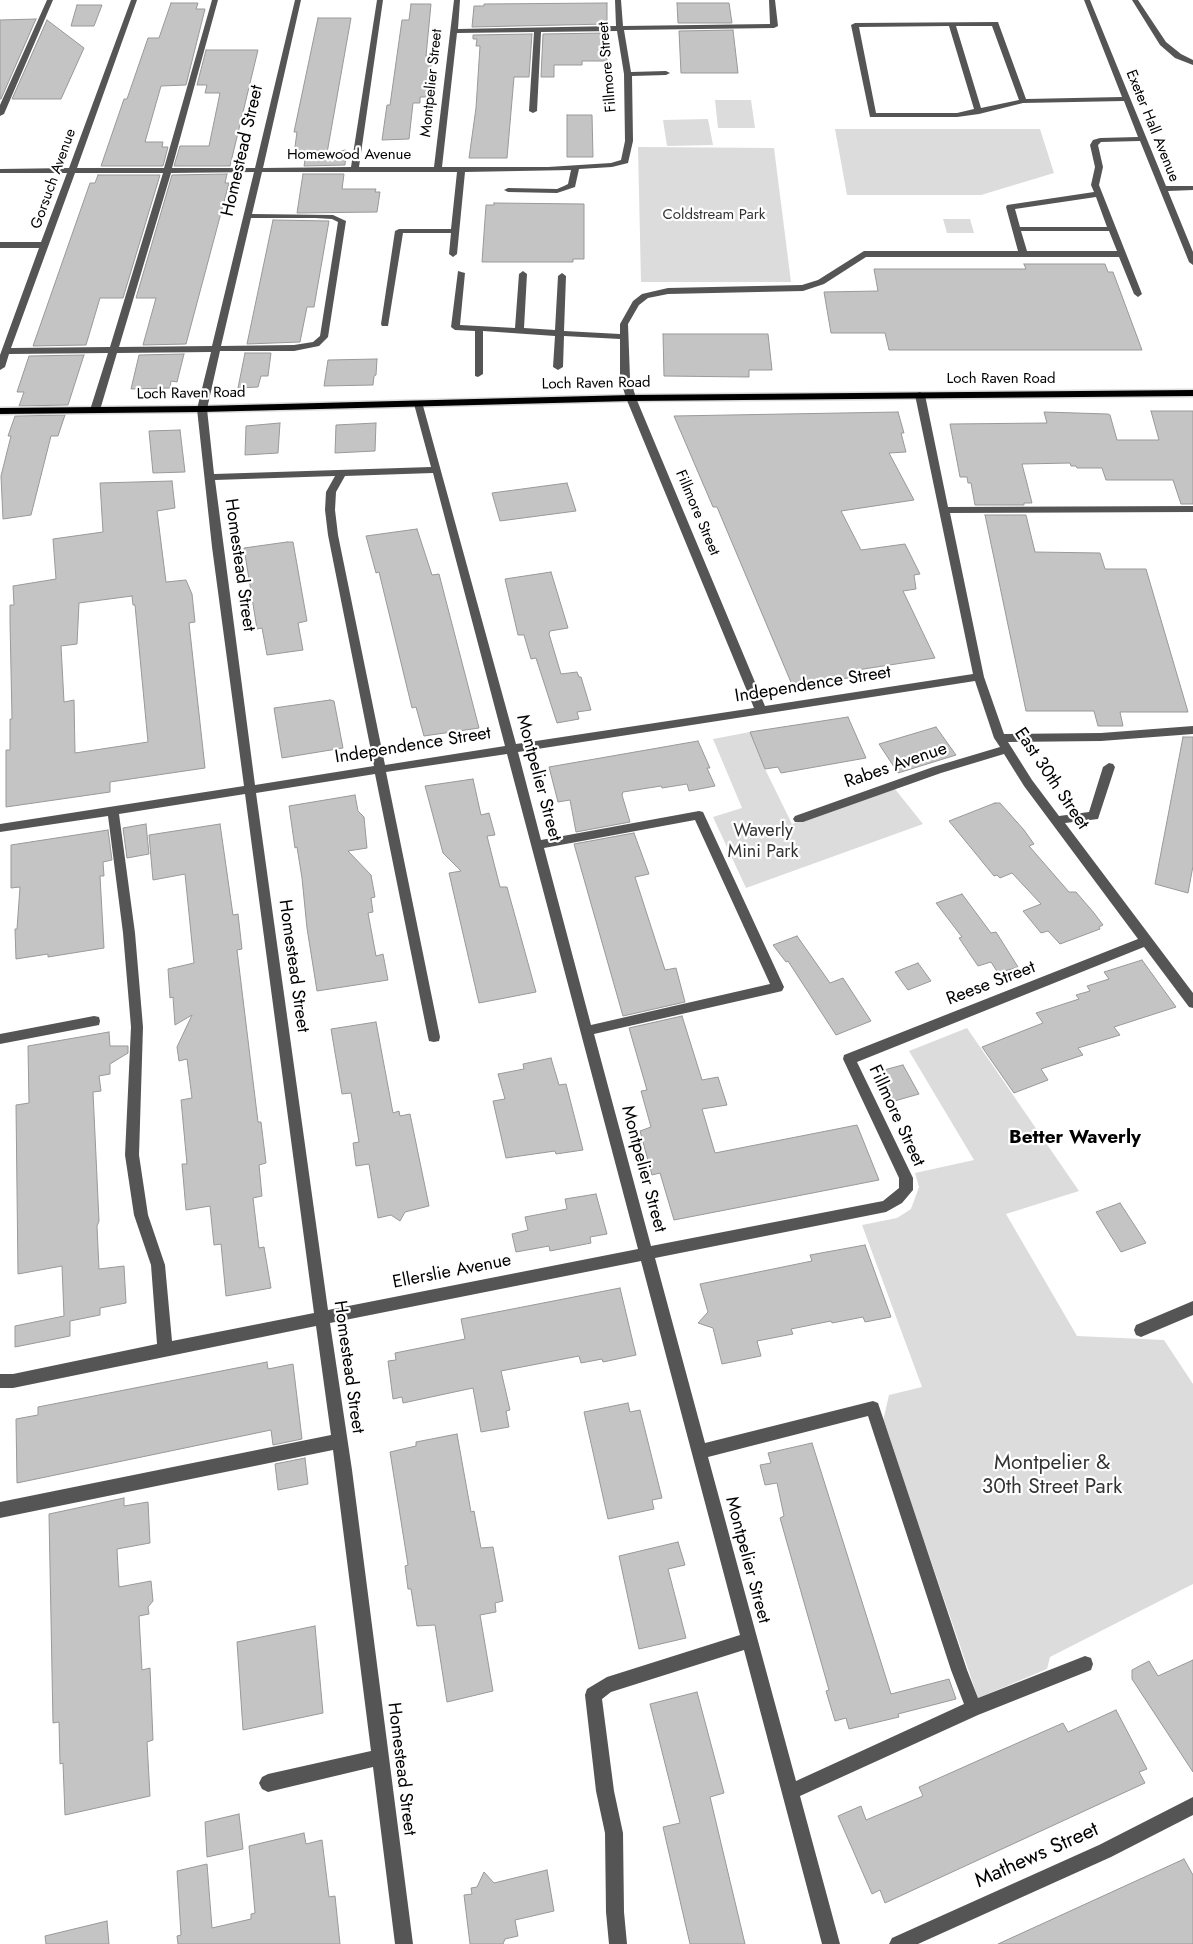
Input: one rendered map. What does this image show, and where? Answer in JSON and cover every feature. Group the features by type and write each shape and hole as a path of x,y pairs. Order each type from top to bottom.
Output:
{"main road":[{"name":"Loch Raven Road","path":"0,411 202,409 631,398 1193,393"}],"street":[{"path":"0,114 50,0"},
{"name":"Gorsuch Avenue","path":"0,367 134,0"},
{"path":"95,410 168,169 215,0"},
{"name":"Homestead Street","path":"298,0 202,409 208,478 340,1440 404,1944"},
{"path":"355,169 380,0"},
{"name":"Montpelier Street","path":"438,169 457,0"},
{"name":"Fillmore Street","path":"618,0 620,29 628,74 629,141 625,161"},
{"path":"455,31 774,26 772,0"},
{"name":"Exeter Hall Avenue","path":"1087,0 1193,262"},
{"path":"1135,0 1163,43 1178,56 1193,63"},
{"path":"1023,101 995,24 855,25 873,115 957,115 979,112 1023,101 1126,99"},
{"path":"952,25 979,112"},
{"path":"533,111 538,30"},
{"path":"628,74 666,73"},
{"path":"1138,294 1095,185 1099,167 1094,146 1096,142 1143,139"},
{"name":"Homewood Avenue","path":"0,171 72,169 574,168 612,165 625,161"},
{"path":"508,190 557,191 567,188 572,185 574,168"},
{"path":"453,254 461,169"},
{"path":"1163,189 1193,188"},
{"path":"1098,194 1010,207 1023,254 1122,254"},
{"path":"6,351 294,348 316,344 324,337 342,221 333,217 315,216 247,216"},
{"path":"1016,229 1112,229"},
{"path":"385,324 399,231 455,231"},
{"path":"0,244 45,245"},
{"name":"Fillmore Street","path":"761,711 631,398 625,378 623,337 624,324 636,303 645,296 668,291 804,288 821,282 864,254 1023,254"},
{"path":"461,273 454,328 623,337"},
{"path":"519,331 523,274"},
{"path":"558,367 561,333 562,276"},
{"path":"478,374 479,329"},
{"name":"East 30th Street","path":"920,395 979,677 1000,738 1028,783 1193,1003"},
{"name":"Montpelier Street","path":"418,404 831,1944"},
{"path":"208,478 436,470"},
{"path":"342,473 331,492 330,510 333,535 434,1037"},
{"path":"944,510 1193,509"},
{"name":"Independence Street","path":"0,828 979,677"},
{"path":"1000,738 1101,738 1193,730"},
{"name":"Rabes Avenue","path":"799,819 937,770 1006,749"},
{"path":"1057,820 1094,816 1109,768"},
{"path":"113,810 129,933 137,1027 132,1156 141,1215 158,1265 165,1349"},
{"path":"537,845 699,815 778,987 586,1031"},
{"name":"Reese Street","path":"849,1059 1147,941"},
{"path":"0,1039 94,1021"},
{"name":"Fillmore Street","path":"849,1059 906,1178 906,1190"},
{"name":"Ellerslie Avenue","path":"0,1382 13,1381 322,1317 886,1206 906,1190"},
{"path":"1141,1330 1193,1308"},
{"path":"699,1452 872,1408 959,1670 974,1708"},
{"path":"0,1510 340,1440"},
{"path":"618,1944 615,1912 614,1833 605,1791 593,1695 607,1685 749,1640"},
{"path":"790,1792 974,1708 1085,1664"},
{"path":"268,1783 380,1756"},
{"name":"Mathews Street","path":"898,1944 1105,1850 1193,1806"}],"green space":[{"path":"715,100 751,100 755,128 718,128"},
{"path":"708,119 713,145 667,146 663,120"},
{"path":"835,129 1040,129 1054,173 981,195 847,195"},
{"name":"Coldstream Park","path":"638,147 774,148 791,282 641,282"},
{"path":"943,219 970,219 974,233 947,233"},
{"name":"Waverly Mini Park","path":"750,732 765,769 792,824 895,789 923,824 746,888 713,817 742,808 713,739"},
{"name":"Montpelier & 30th Street Park","path":"967,1028 1079,1191 1006,1214 1077,1336 1164,1340 1193,1384 1193,1584 1050,1657 1047,1669 978,1698 883,1421 889,1395 922,1387 862,1225 897,1218 911,1209 919,1187 915,1173 974,1160 909,1051"}],"building":[{"path":"171,3 198,3 196,9 205,9 186,85 161,86 145,142 163,142 162,147 168,147 163,166 101,166 124,99 127,99 148,38 159,38"},
{"path":"607,3 607,24 472,27 474,6 484,6 484,4"},
{"path":"677,3 729,3 732,23 678,23"},
{"path":"411,4 431,4 426,56 432,56 427,97 420,97 420,103 413,103 409,139 382,140 387,105 390,105 402,20 409,20"},
{"path":"77,5 102,5 94,26 71,26"},
{"path":"318,18 351,18 327,153 346,150 345,165 304,166 306,154 294,154 297,132 294,132"},
{"path":"36,19 1,99 0,99 0,20"},
{"path":"47,20 84,48 61,99 12,99"},
{"path":"733,30 738,73 681,73 679,31"},
{"path":"607,33 607,61 582,61 582,65 554,65 554,77 541,77 543,34"},
{"path":"532,34 529,77 514,77 507,158 469,158 476,108 480,46 476,46 477,39 473,39 473,35"},
{"path":"206,50 258,50 230,166 174,166 180,146 209,146 220,93 205,93 207,85 197,85"},
{"path":"567,115 592,115 593,157 567,157"},
{"path":"227,174 225,183 229,183 186,344 143,345 156,298 136,298 172,175"},
{"path":"303,174 344,174 342,189 376,189 375,192 380,192 377,212 297,213"},
{"path":"98,175 160,175 123,298 100,298 86,345 33,346 90,183 95,183"},
{"path":"494,203 584,204 584,259 573,259 573,262 482,262 486,205 494,205"},
{"path":"273,220 329,221 314,307 307,307 300,342 247,344"},
{"path":"1024,264 1105,264 1108,272 1113,272 1142,350 889,350 885,333 831,333 824,292 878,291 874,269 1026,269"},
{"path":"663,334 768,334 772,370 749,370 749,377 664,376"},
{"path":"245,353 271,353 268,376 261,376 258,387 238,388"},
{"path":"184,354 177,382 171,381 170,388 131,389 139,355"},
{"path":"84,355 68,405 19,406 24,392 17,392 29,356"},
{"path":"377,359 373,385 324,386 328,360"},
{"path":"1151,411 1193,411 1193,504 1181,504 1173,480 1106,480 1102,468 1077,468 1076,466 1071,466 1070,463 1022,464 1032,503 1024,503 1024,505 975,505 971,483 968,483 967,477 960,477 950,424 1047,423 1044,412 1108,414 1110,415 1117,440 1159,440"},
{"path":"898,412 904,433 901,433 906,452 889,453 914,500 841,511 861,550 905,544 920,574 914,575 916,589 903,591 935,658 857,670 860,676 793,687 717,507 713,507 674,416"},
{"path":"65,415 58,436 51,436 31,515 3,519 1,476 11,436 8,436 15,416"},
{"path":"280,423 278,453 245,455 246,426"},
{"path":"376,423 375,451 335,453 336,425"},
{"path":"180,430 185,472 153,473 149,431"},
{"path":"172,481 175,508 157,511 166,582 186,580 192,594 195,622 189,623 205,768 110,782 110,792 6,807 6,750 10,750 10,719 12,719 10,605 14,605 13,586 56,579 53,539 103,532 100,483","holes":["132,596 133,605 135,605 148,742 75,753 74,700 64,702 61,646 77,644 79,603"]},
{"path":"567,483 576,511 500,521 492,493"},
{"path":"985,515 1026,515 1035,552 1100,553 1105,569 1146,569 1188,712 1120,712 1123,726 1098,726 1094,711 1026,711"},
{"path":"417,529 432,575 439,574 479,728 424,736 416,707 412,708 379,572 376,573 366,536"},
{"path":"293,542 307,621 298,623 303,650 267,655 262,628 257,629 244,548"},
{"path":"551,572 568,628 550,631 549,634 561,674 577,672 579,677 581,677 591,710 577,712 579,719 557,723 536,658 531,659 524,635 518,635 505,579"},
{"path":"334,701 343,748 282,758 274,708"},
{"path":"848,717 866,758 781,773 778,767 765,769 750,732"},
{"path":"936,727 956,755 898,773 879,744"},
{"path":"1183,737 1193,737 1193,866 1188,893 1155,884"},
{"path":"698,741 710,768 707,768 715,786 689,791 687,784 623,792 622,795 630,822 576,832 570,800 558,802 549,767"},
{"path":"473,779 481,815 489,813 495,835 487,836 500,887 507,887 536,992 479,1003 449,873 461,871 443,853 425,786"},
{"path":"355,795 358,811 364,817 367,848 348,851 371,875 375,897 371,898 373,912 368,913 376,956 383,954 388,980 317,991 307,928 302,878 297,847 295,848 289,806"},
{"path":"995,803 1000,803 1024,830 1034,844 1029,846 1069,892 1076,892 1094,913 1103,925 1099,927 1100,929 1060,944 1048,931 1041,933 1023,911 1041,904 1012,873 1000,878 997,875 994,876 949,821"},
{"path":"146,824 149,854 127,858 123,828"},
{"path":"220,824 233,915 238,914 242,949 237,950 258,1122 261,1122 266,1163 259,1165 262,1196 253,1198 259,1248 264,1247 271,1288 226,1296 221,1244 214,1245 210,1206 186,1210 182,1164 187,1164 181,1100 192,1098 187,1059 179,1061 177,1047 192,1015 175,1025 173,997 170,998 168,969 194,963 185,874 153,880 149,835"},
{"path":"108,830 112,860 103,862 104,876 100,876 104,948 48,957 48,954 16,959 15,929 17,929 20,887 11,888 11,845"},
{"path":"634,833 649,874 635,877 665,970 676,968 685,1002 623,1016 574,844"},
{"path":"962,894 991,933 996,932 1018,967 998,973 991,962 978,966 959,938 962,937 936,903"},
{"path":"797,936 830,983 843,978 871,1021 836,1035 788,961 786,962 773,945"},
{"path":"1142,960 1176,1007 1114,1027 1120,1035 1078,1048 1083,1055 1041,1069 1048,1080 1014,1093 982,1047 1043,1023 1036,1013 1079,999 1076,995 1090,991 1087,986 1109,979 1104,972"},
{"path":"918,963 931,981 908,990 895,972"},
{"path":"682,1016 702,1080 718,1077 727,1105 702,1109 715,1153 857,1125 879,1180 674,1220 660,1173 652,1175 640,1131 651,1127 641,1091 647,1090 629,1028"},
{"path":"376,1022 393,1113 399,1111 400,1116 410,1114 429,1206 405,1212 400,1221 391,1215 378,1218 369,1164 356,1166 353,1143 359,1142 351,1093 342,1094 331,1029"},
{"path":"109,1032 110,1046 128,1046 128,1053 110,1064 110,1074 99,1076 101,1091 93,1092 99,1221 97,1226 99,1269 124,1266 126,1303 100,1308 100,1315 70,1321 70,1336 15,1347 15,1326 64,1316 62,1266 18,1274 16,1105 29,1103 28,1046"},
{"path":"551,1058 559,1085 566,1084 583,1150 556,1154 555,1151 506,1158 493,1101 505,1099 498,1074 524,1069 523,1064"},
{"path":"903,1065 919,1094 891,1102 876,1072"},
{"path":"596,1194 607,1234 590,1237 591,1243 550,1251 549,1246 516,1252 512,1234 528,1230 525,1217 567,1209 565,1199"},
{"path":"1120,1203 1146,1243 1121,1252 1096,1212"},
{"path":"865,1245 891,1317 865,1322 863,1317 791,1329 793,1334 757,1341 761,1356 722,1364 713,1328 698,1323 708,1312 700,1284 812,1261 810,1255"},
{"path":"620,1288 636,1355 603,1362 602,1359 581,1363 579,1356 501,1371 510,1410 506,1411 509,1427 481,1432 473,1388 403,1403 402,1397 393,1399 388,1361 396,1360 395,1353 465,1339 461,1319"},
{"path":"267,1362 268,1369 293,1364 302,1439 273,1445 271,1430 17,1483 16,1419 38,1415 38,1407"},
{"path":"628,1403 630,1412 640,1410 662,1498 652,1500 654,1509 608,1519 584,1412"},
{"path":"457,1434 471,1512 474,1511 481,1548 493,1547 503,1601 495,1603 496,1612 480,1615 493,1691 447,1702 435,1625 417,1626 411,1589 408,1589 405,1566 408,1565 390,1452 416,1446 416,1442"},
{"path":"812,1443 891,1694 949,1679 956,1699 898,1714 899,1717 849,1729 846,1718 835,1721 826,1691 829,1690 780,1518 784,1516 777,1483 765,1485 760,1465 771,1463 768,1453"},
{"path":"305,1458 308,1484 278,1490 275,1464"},
{"path":"124,1498 124,1506 148,1502 150,1543 117,1549 119,1587 151,1581 153,1601 148,1607 149,1614 139,1616 142,1670 150,1668 153,1740 147,1742 150,1796 65,1815 63,1763 60,1764 59,1722 53,1723 49,1514"},
{"path":"678,1542 685,1565 668,1569 686,1638 639,1649 619,1556"},
{"path":"315,1626 323,1713 243,1730 237,1642"},
{"path":"1193,1660 1193,1772 1132,1679 1132,1670 1149,1661 1158,1676"},
{"path":"697,1692 724,1793 710,1797 745,1944 690,1944 663,1827 680,1823 650,1704"},
{"path":"1116,1710 1147,1769 1139,1772 1145,1783 885,1903 880,1890 872,1894 838,1816 861,1806 866,1820 923,1796 919,1787 1022,1741 1063,1723 1068,1732"},
{"path":"239,1814 243,1849 207,1857 205,1822"},
{"path":"304,1833 306,1844 322,1840 329,1897 335,1896 340,1944 178,1944 177,1936 181,1935 177,1871 207,1864 212,1928 251,1919 251,1914 255,1913 249,1846"},
{"path":"1184,1859 1193,1875 1193,1944 998,1944"},
{"path":"547,1870 554,1911 515,1920 518,1936 505,1939 503,1944 470,1944 464,1895 472,1894 471,1888 477,1887 484,1872 494,1883"},
{"path":"107,1921 109,1944 46,1944 45,1936"}],"district":[{"name":"Better Waverly","path":"1075,1138"}]}
